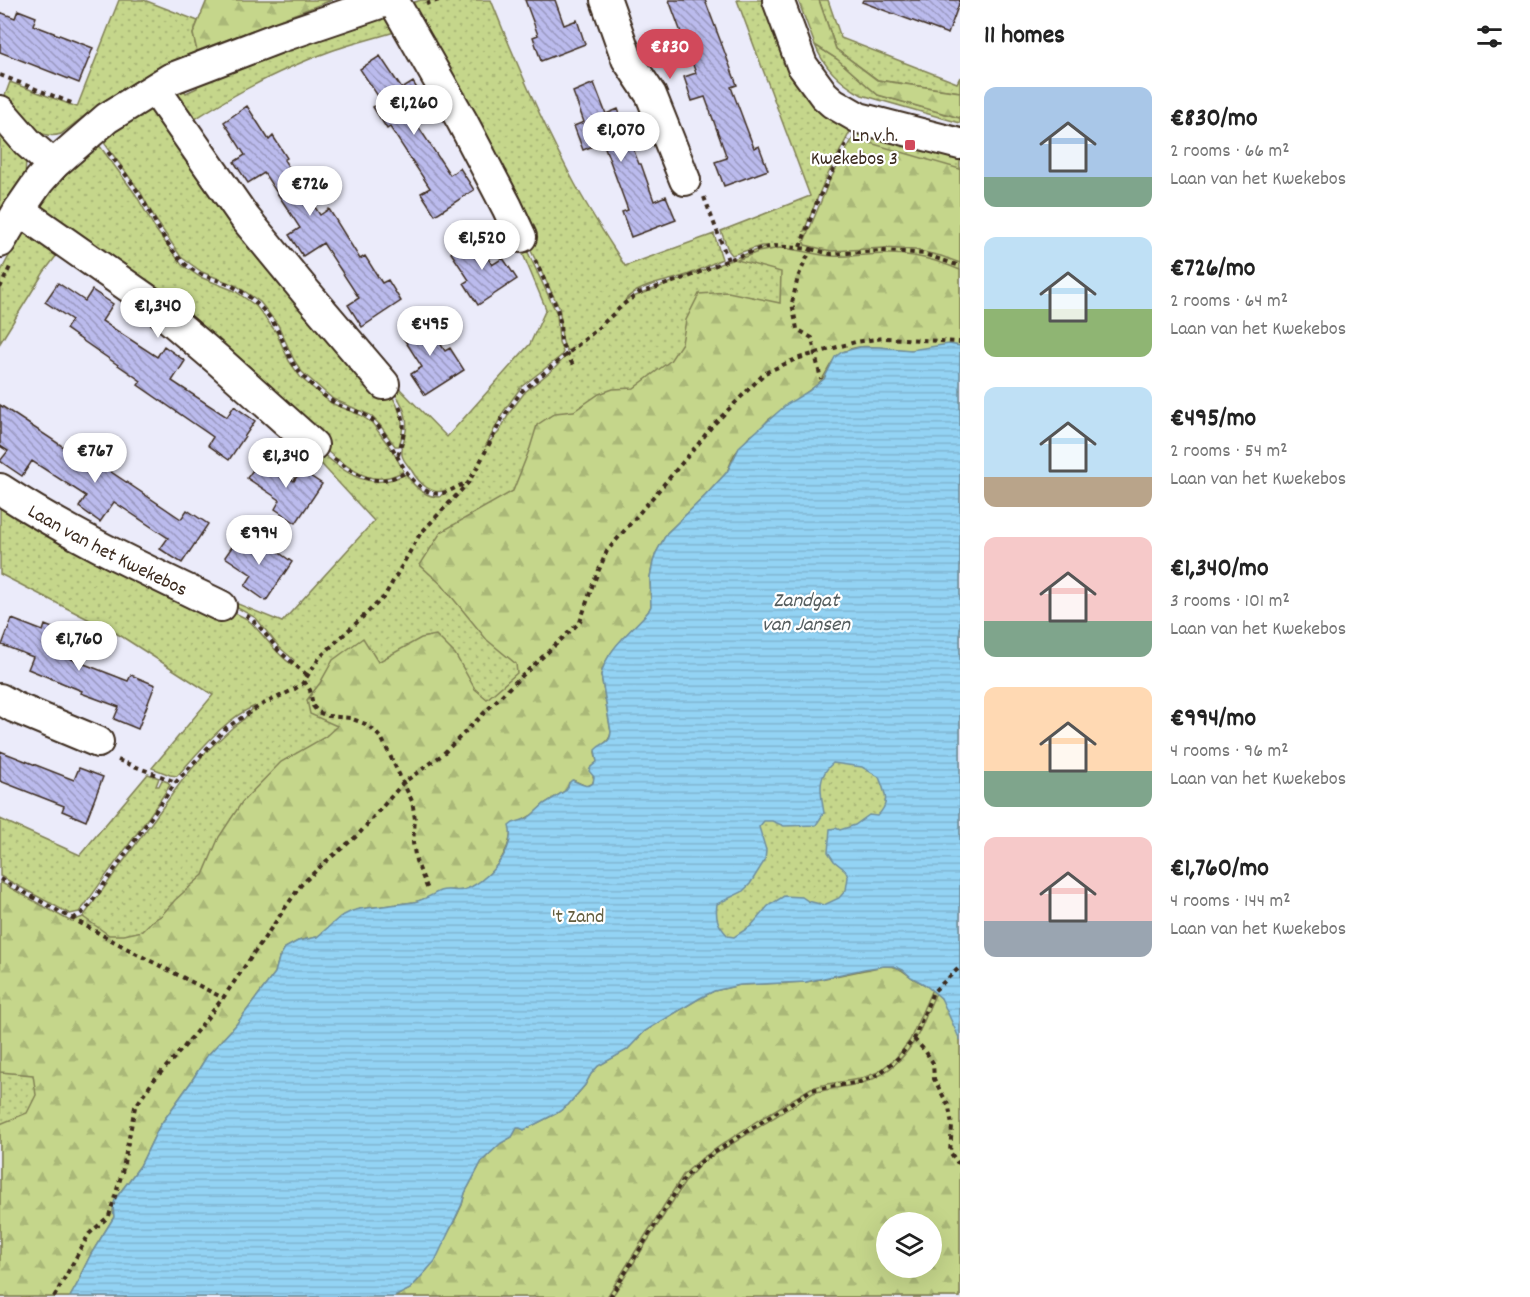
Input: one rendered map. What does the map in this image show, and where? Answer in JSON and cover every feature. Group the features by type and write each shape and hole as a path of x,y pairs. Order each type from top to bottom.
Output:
{"street":[{"path":"0,242 19,210 53,165 107,118 170,79 280,37 391,0 467,130 520,237"},
{"path":"606,0 627,60 651,95 685,180"},
{"path":"778,0 802,65 832,103 859,118 960,144"},
{"path":"155,89 245,218 384,384"},
{"path":"0,111 28,143 53,165"},
{"path":"19,210 149,301 313,445"},
{"name":"Laan van het Kwekebos","path":"0,489 113,554 221,606"},
{"path":"0,699 98,742"}],"path":[{"path":"0,75 74,104"},
{"path":"800,247 817,202 859,118"},
{"path":"92,132 139,193 157,226 181,261 200,275 231,286 256,302 273,322 292,362 302,375 325,397 341,406 361,412 375,422 418,485 431,493 443,494 456,486 468,483"},
{"path":"685,180 699,186 728,260"},
{"path":"520,237 530,250 556,308 560,321 561,342 573,365"},
{"path":"73,919 86,910 176,782 226,728 261,705 293,690 304,681 320,657 384,597 420,534 468,483 502,419 521,392 625,303 639,293 688,277 759,249 774,246 800,247 831,254 881,251 924,254 960,266"},
{"path":"811,249 798,277 792,303 796,329 812,338 821,379"},
{"path":"54,1297 89,1234 109,1216 122,1173 135,1107 154,1080 223,998 301,885 358,835 403,783 442,755 580,622 607,551 712,426 765,373 796,359 855,342 884,338 960,342"},
{"path":"384,384 395,396 404,418 405,427 398,455"},
{"path":"313,445 364,478 387,480 407,472"},
{"path":"221,606 249,616 279,651 307,675"},
{"path":"304,681 310,690 312,706 318,712 328,716 350,718 368,725 382,739 412,801 416,861 429,892"},
{"path":"98,742 105,755 176,782"},
{"path":"0,879 223,998"},
{"path":"610,1297 685,1177 703,1160 811,1090 860,1082 879,1074 898,1058 914,1039 933,992 960,967"},
{"path":"914,1039 933,1063 934,1079 949,1107 952,1126 950,1152 960,1163"}],"green space":[{"path":"119,0 144,0 198,21 193,34 197,51 138,80 101,103 61,134 52,135 36,131 3,101 10,82 77,107"},
{"path":"207,0 332,0 197,51 193,34"},
{"name":"'t Zand","path":"421,0 491,0 551,139 587,205 625,266 714,234 722,259 691,273 645,287 625,300 767,246 732,255 721,231 810,196 737,0 765,0 854,124 824,182 804,231 817,226 859,126 858,133 911,148 914,141 960,155 960,1297 0,1297 0,884 68,923 84,918 181,782 205,753 244,719 255,706 244,711 223,727 177,776 152,768 213,695 121,636 0,574 0,496 247,619 291,664 294,660 279,647 256,618 232,605 233,602 282,622 374,521 313,455 317,449 358,478 380,481 406,474 420,490 434,497 440,497 446,490 436,491 426,487 418,480 402,455 407,425 405,413 390,387 395,384 447,437 530,344 546,309 520,247 524,244 557,314 559,342 563,352 521,387 504,411 485,447 499,432 525,392 556,367 574,347 567,351 564,346 559,307 408,4"},
{"path":"798,0 819,0 836,49 877,80 960,92 960,118 878,95 837,59 815,45"},
{"path":"819,0 828,0 841,38 957,83 960,77 960,92 878,80 836,49"},
{"path":"384,13 402,30 340,48 293,66 239,93 187,124 176,94 184,90 186,93 197,88 197,84"},
{"path":"815,45 837,59 878,95 960,118 960,123 862,95 834,74 823,61"},
{"path":"152,106 392,396 402,420 399,446 395,446 370,415 333,399 302,372 278,325 260,302 237,286 202,272 181,257 141,193 103,141 123,124"},
{"path":"0,126 26,161 25,176 0,213"},
{"path":"853,138 960,169 960,263 915,250 884,248 831,251 805,245 804,242 829,182"},
{"path":"99,145 136,195 156,230 182,265 200,277 235,291 256,306 276,332 289,361 301,378 331,403 360,415 372,423 392,450 402,472 392,476 374,478 358,472 333,456 43,217 39,205 77,163"},
{"path":"23,230 63,247 44,272 0,343 0,273"},
{"path":"780,248 831,256 883,254 913,256 960,270 960,346 904,350 867,346 849,350 836,357 818,384 768,420 749,437 734,455 727,472 667,533 653,563 650,577 651,606 608,657 601,675 611,732 607,741 595,752 597,762 591,767 594,780 592,784 586,786 573,780 565,791 521,821 511,830 510,839 502,858 489,874 473,886 461,891 445,891 414,902 360,909 317,937 298,941 285,948 279,958 275,973 235,1026 207,1056 159,1127 140,1166 116,1198 114,1217 91,1254 70,1297 0,1297 0,1124 27,1113 36,1095 33,1075 0,1072 0,882 68,920 83,917 109,935 124,935 142,931 203,875 219,837 242,802 281,762 325,737 337,726 310,714 307,700 333,660 363,638 378,662 421,638 436,635 455,654 475,689 487,699 517,673 516,664 487,640 442,585 420,565 441,532 513,491 537,425 555,413 574,411 599,394 613,389 634,388 670,361 682,343 686,320 699,294 728,292 780,303 781,272 737,260 758,252"},
{"path":"148,774 159,778 156,786 159,786 162,780 170,785 79,912 70,914 0,876 0,819 80,855"},
{"path":"884,966 899,968 932,989 910,1040 897,1057 878,1072 860,1079 811,1088 702,1158 683,1175 607,1297 394,1297 410,1289 427,1270 452,1226 465,1193 482,1161 501,1143 512,1137 517,1128 524,1130 568,1105 598,1066 627,1050 645,1031 714,991 740,985 806,982"},
{"path":"936,993 951,1015 960,1040 960,1297 612,1297 687,1179 703,1162 813,1093 858,1084 875,1078 898,1061 915,1040"}],"water":[{"name":"Zandgat van Jansen","path":"949,344 960,346 960,1040 941,998 924,984 894,966 864,969 806,982 740,985 714,991 645,1031 627,1050 598,1066 568,1105 524,1130 517,1128 512,1137 501,1143 482,1161 435,1261 410,1289 394,1297 70,1297 91,1254 114,1217 113,1205 116,1198 140,1166 159,1127 207,1056 235,1026 275,973 279,958 285,948 298,941 317,937 340,917 352,911 414,902 443,890 472,887 497,865 504,855 510,835 509,826 526,819 565,791 572,780 591,785 594,777 589,771 597,762 595,750 607,741 611,732 601,675 608,657 651,606 650,577 653,562 667,533 727,472 740,446 787,404 824,379 835,357 842,352 860,347 911,350","holes":["833,763 862,767 879,777 886,798 884,807 877,816 869,815 855,825 840,830 830,829 828,852 834,861 845,870 848,877 846,890 839,898 824,905 802,897 784,896 768,906 751,926 734,937 728,936 718,922 717,904 742,892 750,884 765,860 766,850 759,827 764,821 772,821 784,826 816,825 824,813 821,786 828,768"]}],"building":[{"path":"525,0 555,0 564,25 577,20 585,44 541,61 533,37 538,35"},
{"path":"669,0 705,0 737,85 731,87 754,148 759,146 768,170 724,186 715,162 727,158 705,97 692,101 684,77 696,73"},
{"path":"863,0 960,1 948,34 862,2"},
{"path":"18,10 36,17 33,25 93,48 79,83 0,52 0,12 15,18"},
{"path":"380,56 402,89 413,82 426,103 410,114 450,175 460,168 474,190 435,215 421,193 430,188 390,127 387,129 373,107 382,102 360,69"},
{"path":"594,83 606,114 618,109 654,201 666,196 676,220 631,237 622,212 628,210 603,142 583,150 574,126 584,122 573,92"},
{"path":"247,106 269,140 273,136 287,158 284,160 320,215 329,209 360,259 365,256 382,283 388,280 401,301 362,327 348,305 359,298 323,243 303,256 289,235 300,228 264,173 248,183 234,162 245,155 224,122"},
{"path":"475,237 492,265 503,258 517,279 478,305 464,283 469,280 451,253"},
{"path":"58,283 85,301 92,290 113,304 102,321 157,357 164,346 185,361 172,381 227,417 234,406 255,421 229,460 208,445 213,437 138,385 141,381 66,329 72,320 45,302"},
{"path":"424,318 445,351 450,348 464,370 425,395 411,374 422,367 400,333"},
{"path":"0,405 71,452 74,447 181,519 187,510 208,524 182,563 160,549 168,538 114,502 100,522 79,507 86,496 32,461 22,476 0,461 8,451 0,446"},
{"path":"261,459 294,481 301,470 322,484 296,523 275,509 280,500 247,478"},
{"path":"241,534 268,552 271,547 292,562 266,601 245,586 252,575 225,557"},
{"path":"12,619 43,631 45,625 69,635 61,655 128,681 131,675 155,685 138,729 114,719 119,707 28,669 33,657 2,645"},
{"path":"0,751 74,780 79,768 103,777 86,821 62,811 64,806 0,781"}],"place":[{"name":"Ln v.h. Kwekebos 3","path":"910,145"}]}
